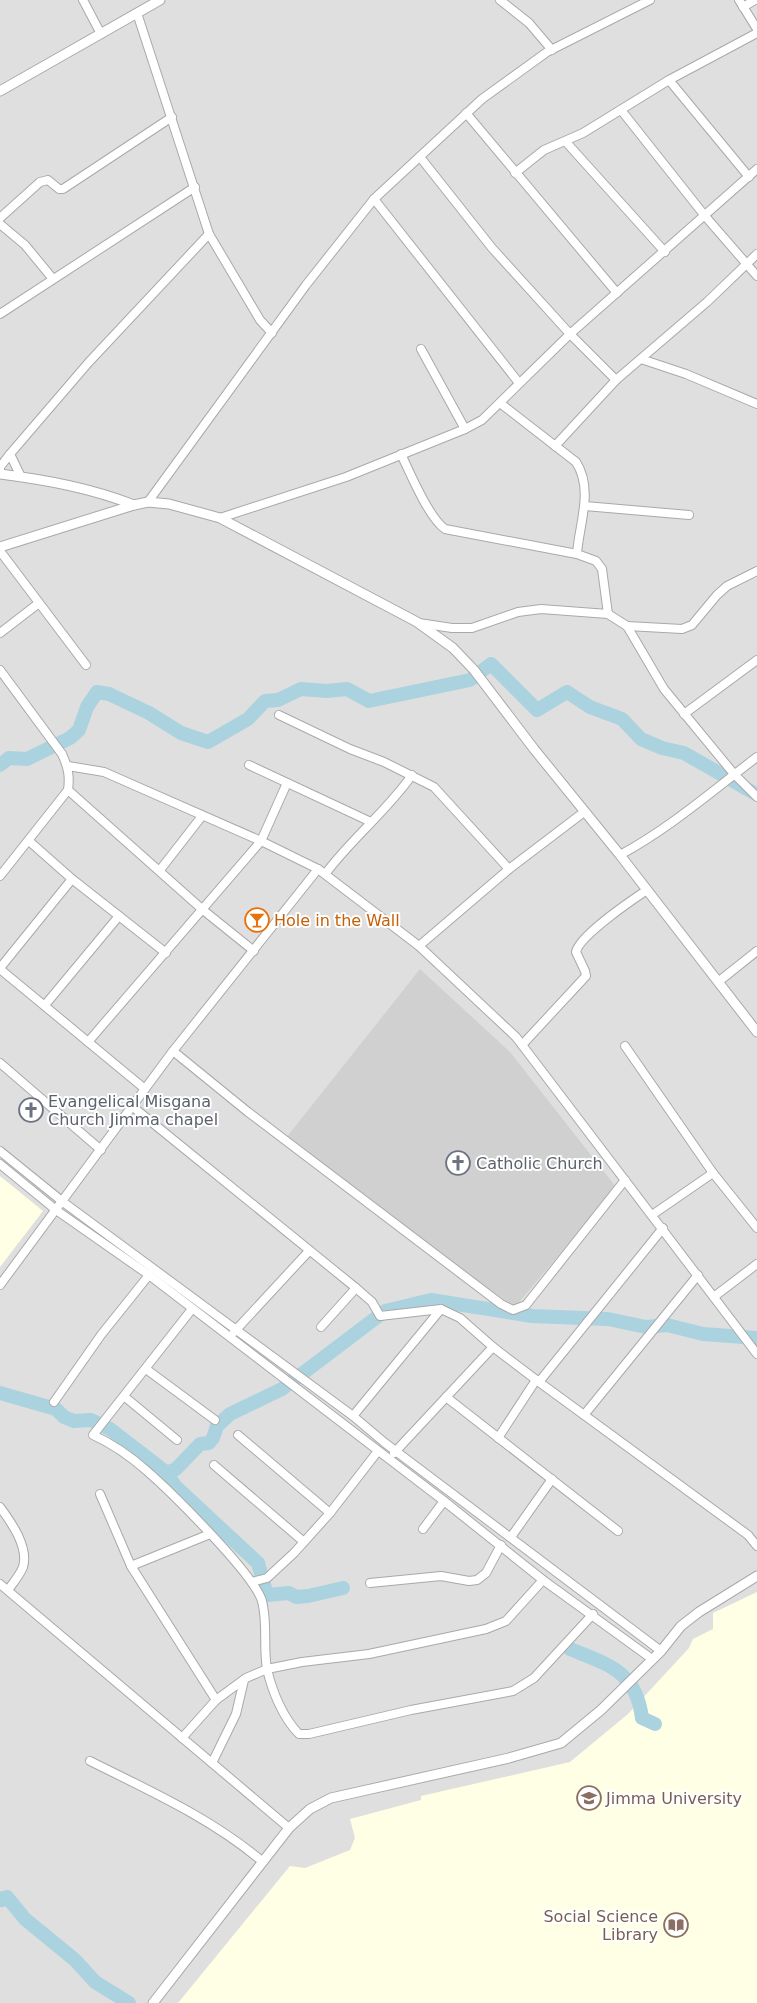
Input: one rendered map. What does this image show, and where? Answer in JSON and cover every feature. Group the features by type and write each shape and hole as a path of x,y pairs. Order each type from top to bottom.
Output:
{"street":[{"path":"82,0 101,34"},
{"path":"0,91 160,0"},
{"path":"500,0 528,23 552,50"},
{"path":"148,502 306,285 374,200 466,113 552,50 650,0"},
{"path":"756,0 741,3 757,29"},
{"path":"137,13 209,234 260,320 272,333"},
{"path":"515,173 544,150 566,142 669,80 757,32"},
{"path":"669,80 749,177"},
{"path":"621,110 705,216 757,276"},
{"path":"466,113 618,293"},
{"path":"0,218 40,182 48,180 59,189 63,189 172,117"},
{"path":"566,142 665,252"},
{"path":"420,157 492,248 570,334 616,380"},
{"path":"220,518 346,477 465,429 482,420 570,334 757,169"},
{"path":"0,314 195,187"},
{"path":"374,200 519,383"},
{"path":"0,224 25,245 53,279"},
{"path":"134,505 104,493 74,485 0,473 0,467 89,362 209,234"},
{"path":"556,446 616,380 707,302 757,254"},
{"path":"421,349 465,429"},
{"path":"641,359 686,374 757,404"},
{"path":"500,403 576,462 581,470 585,506 577,554"},
{"path":"10,454 21,477"},
{"path":"400,454 438,523 445,529 577,554 596,561 602,569 608,614"},
{"path":"0,547 134,505 148,502 169,504 220,518 417,622 453,648 474,670 757,1032"},
{"path":"585,506 689,515"},
{"path":"0,551 86,665"},
{"path":"627,626 682,629 692,625 727,586 757,570"},
{"path":"0,633 39,603"},
{"path":"417,622 452,628 472,628 518,612 541,609 608,614 627,626 664,689 734,774 757,797"},
{"path":"684,714 757,660"},
{"path":"0,670 62,754 68,766 68,790 0,876"},
{"path":"279,715 350,749 412,775 434,787 448,800 477,836 509,869"},
{"path":"620,855 645,842 679,819 734,774 757,758"},
{"path":"249,765 371,822"},
{"path":"68,766 104,772 261,841 322,871 419,946 495,1015 522,1045 715,1296 757,1354"},
{"path":"0,1285 173,1051 322,871 397,796 412,775"},
{"path":"88,1042 261,841 286,783"},
{"path":"68,790 203,910 254,951"},
{"path":"419,946 509,869 584,812"},
{"path":"160,870 202,816"},
{"path":"29,841 72,879 166,953"},
{"path":"72,879 0,968 145,1089"},
{"path":"522,1045 586,976 586,971 576,952 579,945 605,920 646,890"},
{"path":"45,1005 119,916"},
{"path":"718,982 757,951"},
{"path":"625,1046 714,1173 757,1228"},
{"path":"173,1051 321,1169 501,1304 513,1310 526,1305 625,1180"},
{"path":"0,1064 101,1150"},
{"path":"133,1107 308,1251 356,1288 372,1302 380,1316 441,1309 460,1318 493,1346 584,1416 748,1535 757,1546"},
{"path":"0,1151 63,1202 353,1416 396,1451 661,1651"},
{"path":"0,1164 56,1210 149,1276 444,1501 543,1580 593,1614 651,1660"},
{"path":"652,1215 714,1173"},
{"path":"498,1438 538,1381 663,1228"},
{"path":"230,1338 308,1251"},
{"path":"715,1296 757,1264"},
{"path":"584,1416 698,1275"},
{"path":"54,1402 101,1336 149,1276"},
{"path":"321,1327 356,1288"},
{"path":"192,1309 125,1397 93,1435 111,1443 147,1471 210,1534 252,1582 262,1606 267,1669 289,1724 299,1734 309,1734 411,1710 513,1691 534,1678 593,1614"},
{"path":"353,1416 441,1309"},
{"path":"390,1460 396,1451 493,1346"},
{"path":"146,1369 214,1420"},
{"path":"125,1397 178,1440"},
{"path":"446,1397 618,1531"},
{"path":"238,1435 330,1513"},
{"path":"252,1582 267,1578 304,1542 330,1513 378,1451"},
{"path":"214,1465 304,1542"},
{"path":"510,1537 552,1479"},
{"path":"100,1494 131,1566 216,1700"},
{"path":"422,1529 444,1501"},
{"path":"0,1507 20,1541 24,1558 23,1567 8,1590"},
{"path":"131,1566 210,1534"},
{"path":"370,1583 441,1576 468,1581 477,1580 486,1573 501,1545"},
{"path":"153,2003 289,1828 310,1809 331,1798 509,1758 561,1743 608,1703 661,1651 681,1626 699,1612 757,1576"},
{"path":"182,1738 216,1700 244,1680 267,1669 302,1662 369,1654 486,1629 506,1621 543,1580"},
{"path":"0,1584 289,1828"},
{"path":"212,1763 236,1714 244,1680"},
{"path":"90,1761 184,1808 239,1842 263,1862"}],"shaded area":[{"path":"0,0 757,0 757,2003 0,2003"},
{"name":"Catholic Church","path":"420,969 510,1052 616,1187 515,1307 440,1255 286,1138"},
{"path":"0,1176 43,1211 0,1267"},
{"name":"Jimma University","path":"757,1592 757,2003 178,2003 290,1866 305,1868 350,1850 355,1838 350,1819 421,1800 421,1796 570,1762 628,1714 689,1648 693,1639 713,1629 713,1613"}],"waterway":[{"path":"0,765 9,758 27,759 70,738 79,730 87,707 97,692 109,694 149,713 181,733 208,742 248,719 265,701 278,700 301,689 327,691 347,689 369,701 470,680 491,664 537,710 567,692 590,707 622,719 641,739 662,748 684,753 754,793"},
{"path":"0,1393 56,1409 64,1417 74,1421 91,1420 110,1429 167,1473 176,1469 200,1444 209,1443 217,1426 230,1414 282,1389 385,1311 431,1300 532,1316 608,1319 646,1327 667,1325 703,1334 757,1338"},
{"path":"167,1473 175,1486 258,1563 267,1595 289,1593 296,1597 308,1596 343,1588"},
{"path":"570,1649 608,1665 618,1672 634,1690 639,1702 642,1718 655,1724"},
{"path":"0,1898 2,1900 7,1897 25,1919 75,1960 95,1982 129,2003"}],"place":[{"name":"Hole in the Wall","path":"257,920"},
{"name":"Evangelical Misgana Church Jimma chapel","path":"31,1110"},
{"name":"Catholic Church","path":"458,1163"},
{"name":"Jimma University","path":"589,1798"},
{"name":"Social Science Library","path":"676,1925"}]}
